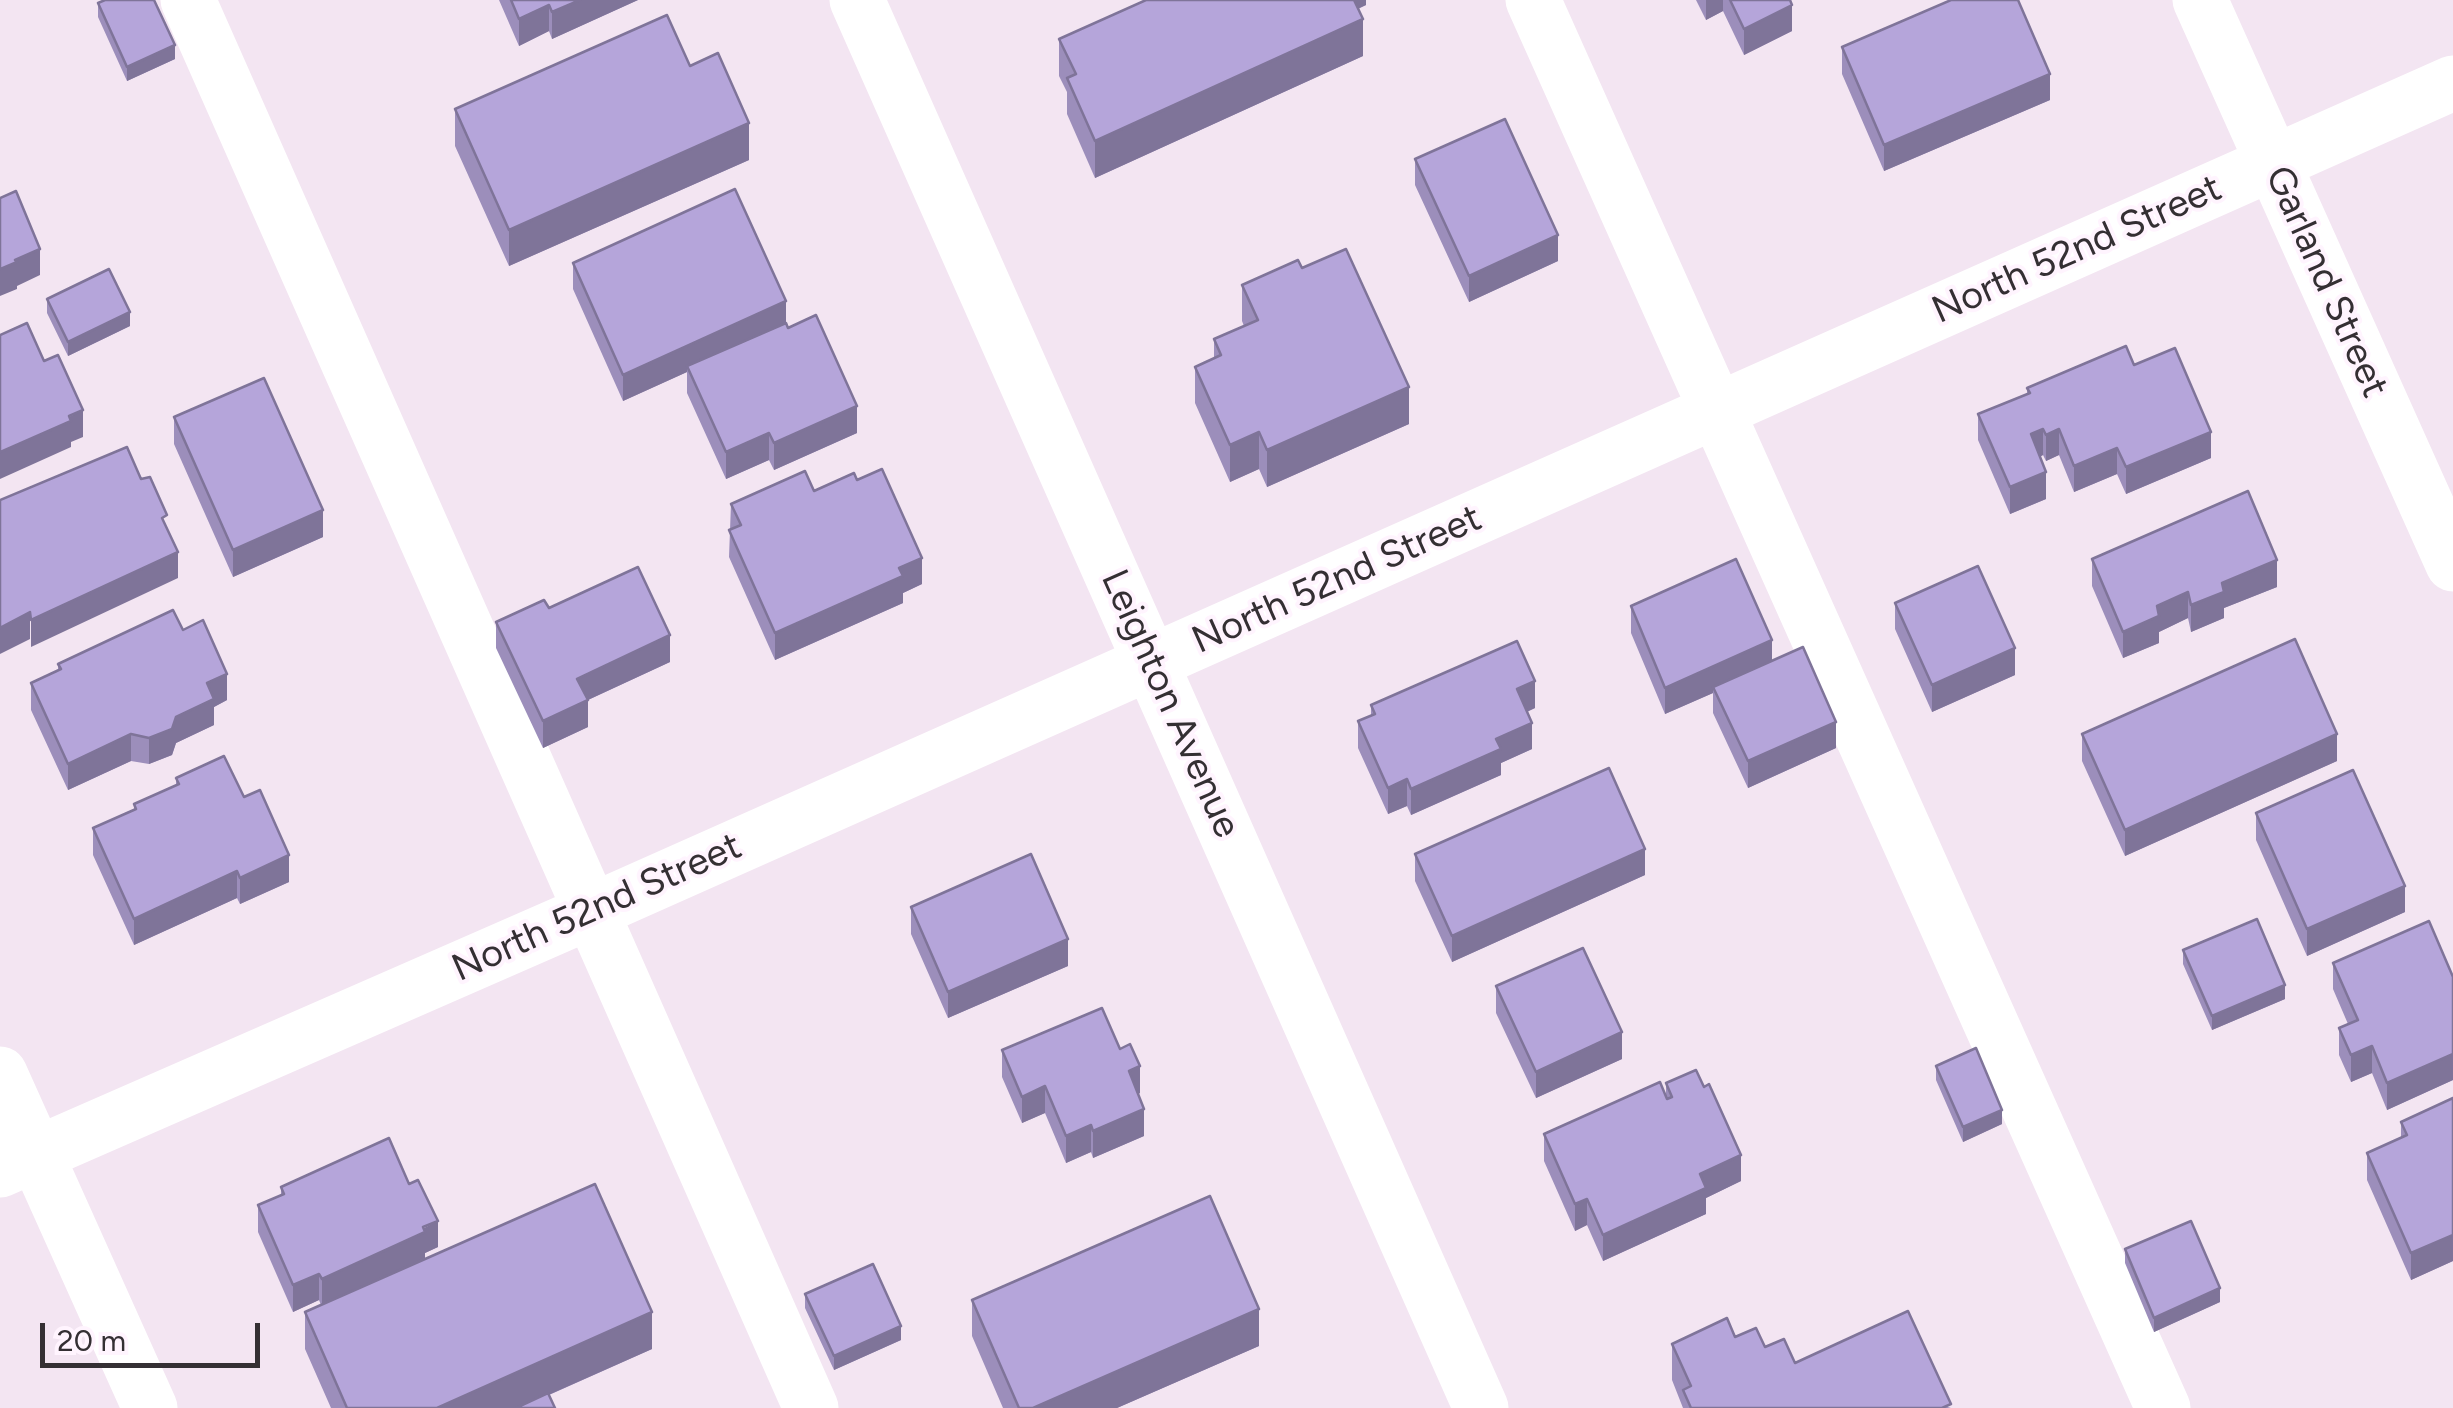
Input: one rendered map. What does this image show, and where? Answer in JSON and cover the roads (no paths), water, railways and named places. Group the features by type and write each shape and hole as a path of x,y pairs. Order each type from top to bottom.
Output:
{"street":[{"path":"188,0 811,1408"},
{"name":"Leighton Avenue","path":"858,0 1481,1408"},
{"path":"1533,0 2163,1408"},
{"name":"Garland Street","path":"2200,0 2453,564"},
{"name":"North 52nd Street","path":"18,1162 592,911 2453,82"},
{"path":"0,1074 18,1162 150,1408"}]}
